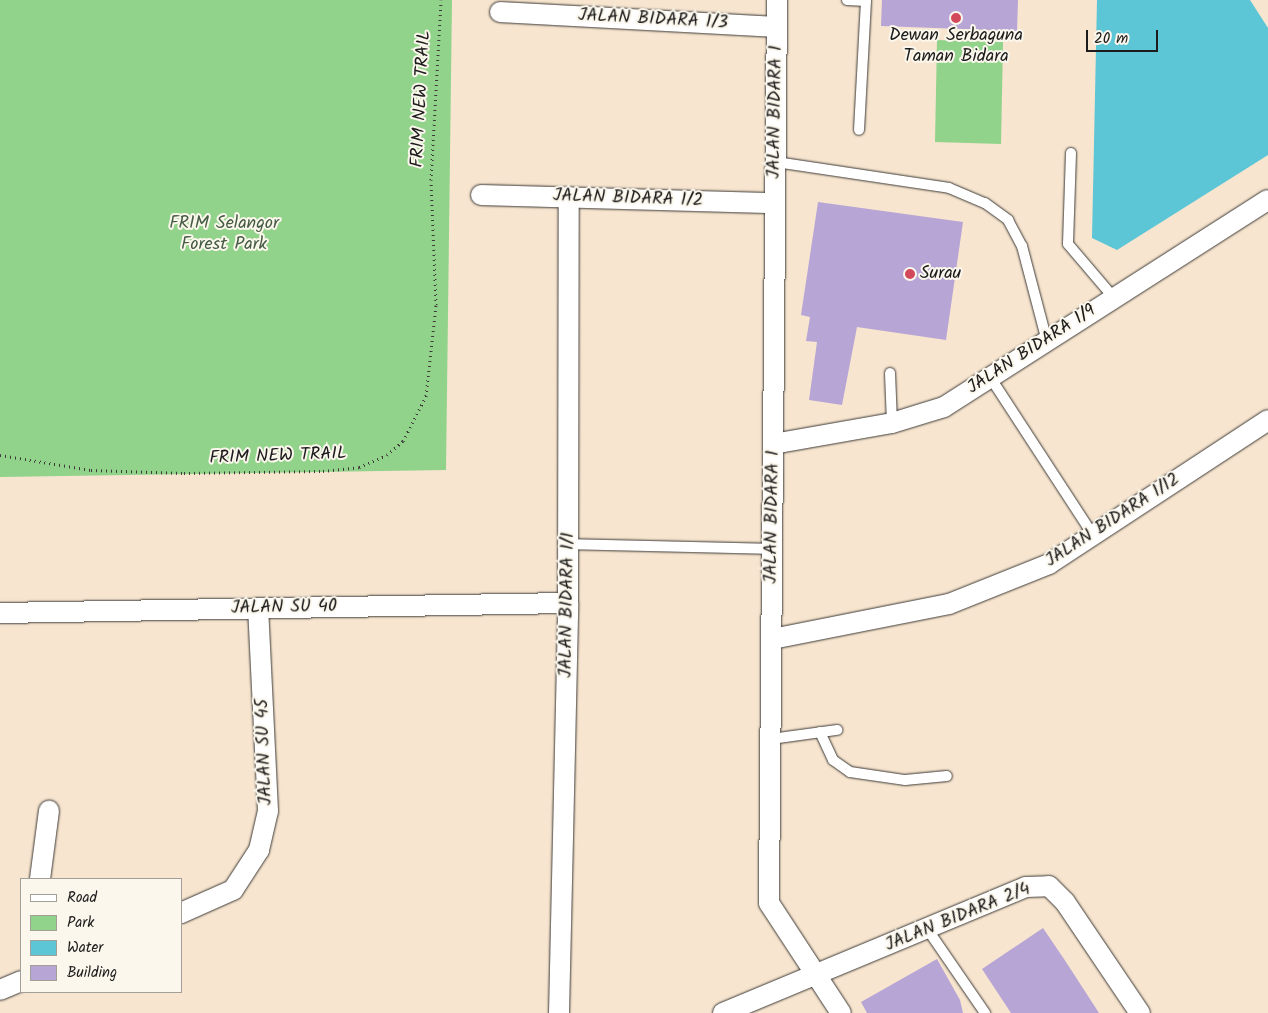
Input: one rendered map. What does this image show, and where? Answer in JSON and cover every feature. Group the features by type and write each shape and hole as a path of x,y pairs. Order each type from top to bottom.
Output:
{"street":[{"name":"JALAN BIDARA 1","path":"777,0 769,902 841,1013"},
{"name":"JALAN BIDARA 1/3","path":"500,12 777,27"},
{"name":"JALAN BIDARA 1/2","path":"481,195 775,204"},
{"name":"JALAN BIDARA 1/1","path":"559,1013 568,603 569,197"},
{"name":"JALAN BIDARA 1/9","path":"773,444 892,423 944,407 1268,200"},
{"name":"JALAN BIDARA 1/12","path":"772,639 949,604 1049,564 1268,420"},
{"name":"JALAN SU 40","path":"0,613 568,603"},
{"name":"JALAN SU 45","path":"182,913 233,890 261,842 268,811 258,608"},
{"path":"40,878 49,811"},
{"name":"JALAN BIDARA 2/4","path":"723,1013 928,930 1026,887 1049,886 1065,902 1140,1013"},
{"path":"0,990 20,981"}],"lane":[{"path":"847,0 866,1 859,130"},
{"path":"1071,153 1068,244 1114,298"},
{"path":"776,162 949,188 985,203 1008,220 1022,246 1047,341"},
{"path":"890,373 892,423"},
{"path":"990,377 1093,535"},
{"path":"568,544 772,549"},
{"path":"771,739 837,730"},
{"path":"820,732 833,760 850,772 905,780 948,776"},
{"path":"928,930 985,1013"}],"path":[{"name":"FRIM NEW TRAIL","path":"0,455 91,470 184,473 323,471 359,467 387,455 403,441 426,396 436,305 431,180 441,0"}],"green space":[{"name":"FRIM Selangor Forest Park","path":"0,0 452,0 446,470 0,477"},
{"path":"937,40 1003,42 1001,144 935,142"}],"water":[{"path":"1097,0 1250,0 1268,28 1268,155 1117,250 1092,238"}],"building":[{"path":"882,0 1018,0 1017,31 881,26"},
{"path":"818,202 963,222 946,340 857,327 842,405 809,400 817,342 806,341 810,317 801,315"},
{"path":"1043,928 1099,1013 1011,1013 982,969"},
{"path":"937,959 960,1000 963,1013 867,1013 861,1002"}],"place":[{"name":"Dewan Serbaguna Taman Bidara","path":"956,18"},
{"name":"Surau","path":"910,274"}]}
